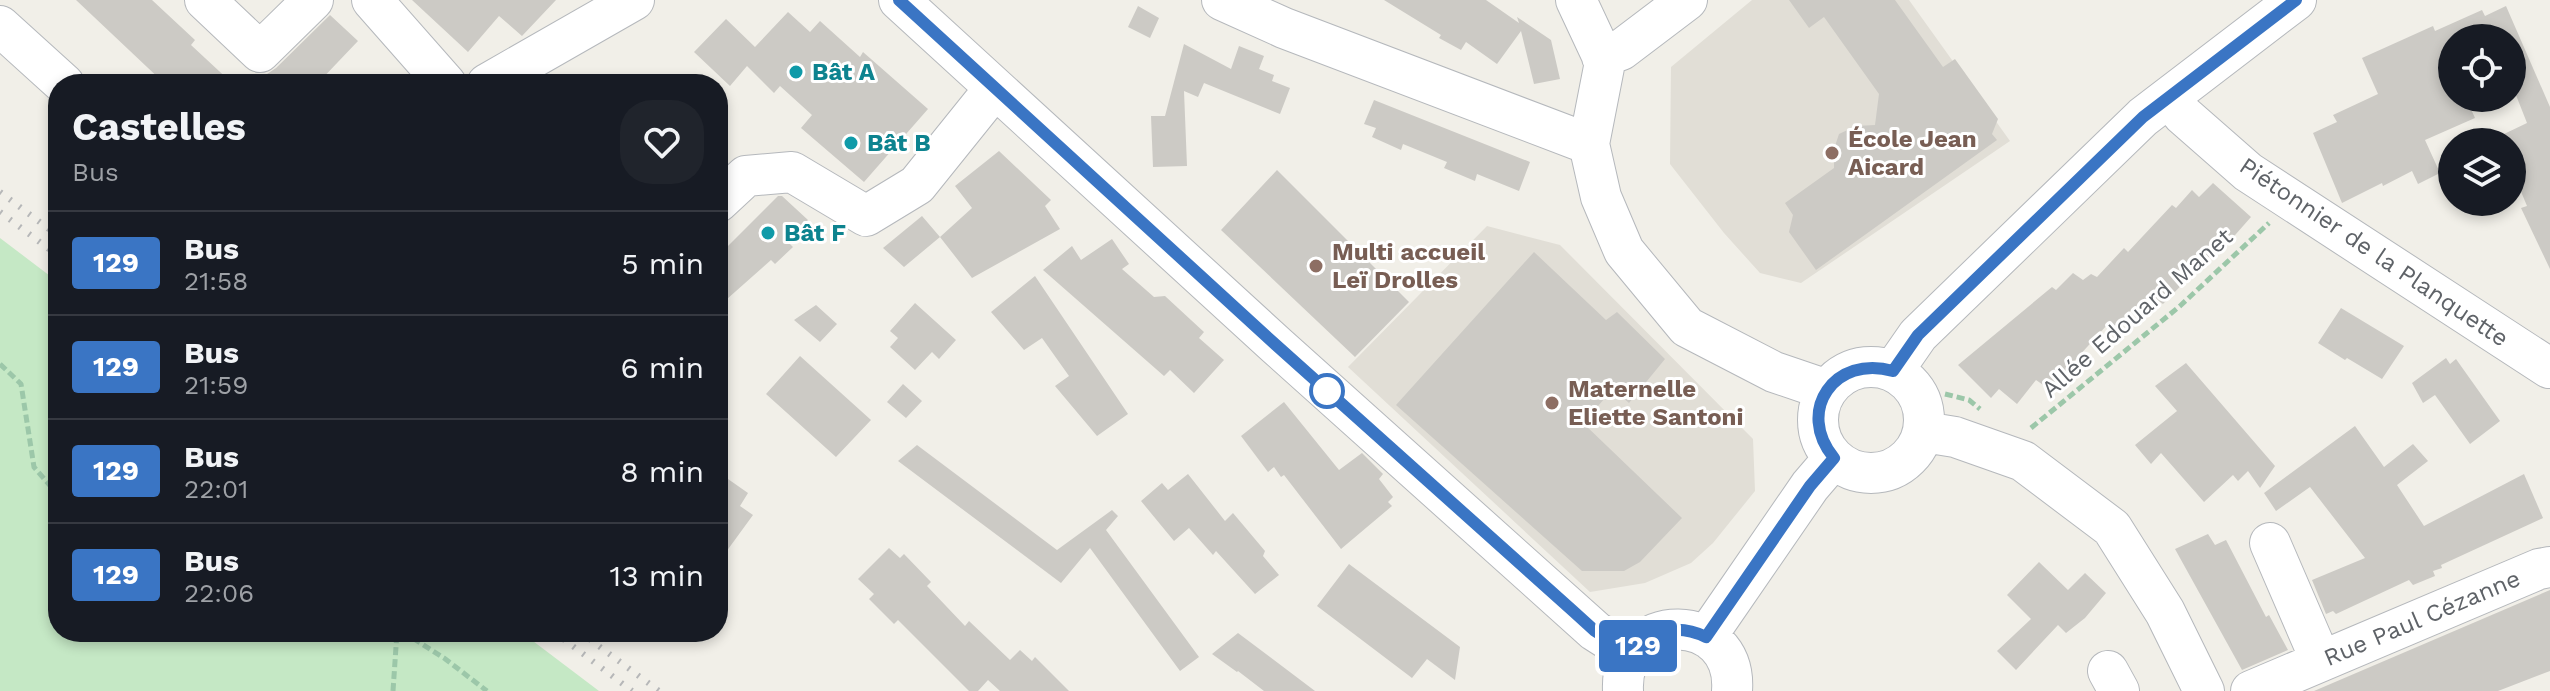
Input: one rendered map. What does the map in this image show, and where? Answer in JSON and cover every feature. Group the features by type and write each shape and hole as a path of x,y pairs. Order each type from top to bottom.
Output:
{"street":[{"path":"205,0 260,52 313,0"},
{"path":"372,0 437,74"},
{"path":"504,74 634,0"},
{"path":"899,0 1595,631 1627,673 1641,643 1653,634 1682,628 1706,637 1720,648 1732,673 1732,691"},
{"path":"1222,0 1284,28 1589,144"},
{"path":"1576,0 1605,62 1589,144 1601,197 1624,251 1687,327 1774,372 1827,390"},
{"path":"1602,57 1621,50 1687,0"},
{"path":"1893,371 1918,335 2143,117 2296,0"},
{"path":"0,26 53,74"},
{"path":"728,193 746,176 792,172 866,216 917,185 995,88"},
{"name":"Piétonnier de la Planquette","path":"2169,97 2183,115 2248,172 2549,368"},
{"path":"1879,367 1893,371 1905,378 1922,402 1924,432 1909,458 1896,468 1866,473 1851,470 1826,449 1818,418 1821,403 1827,390 1850,371 1879,367"},
{"path":"1924,432 1955,437 2023,461 2112,528 2165,612 2204,691"},
{"path":"1706,637 1810,486 1834,458"},
{"path":"2270,543 2321,661"},
{"name":"Rue Paul Cézanne","path":"2264,688 2321,661 2550,567"}],"path":[{"name":"Allée Edouard Manet","path":"2009,456 2033,425 2180,306 2293,201"},
{"path":"0,364 21,384 34,467 48,483"},
{"path":"393,691 399,642"},
{"path":"417,642 444,658 487,691"}],"shaded area":[{"name":"École Jean Aicard","path":"1752,0 1909,0 2010,141 1801,283 1760,273 1670,164 1671,67"},
{"name":"Maternelle Eliette Santoni","path":"1487,226 1560,245 1753,439 1755,491 1713,543 1691,563 1645,583 1590,592 1348,367"}],"green space":[{"path":"0,238 48,274 48,642 534,642 599,691 0,691"}],"building":[{"path":"76,0 152,0 195,40 191,45 222,74 154,74"},
{"path":"412,0 556,0 522,36 499,16 468,52"},
{"path":"1384,0 1486,0 1551,40 1560,79 1534,84 1521,31 1497,64 1466,42 1461,50 1439,38 1441,35"},
{"path":"1789,0 1895,0 1943,67 1955,59 1998,119 1992,134 1997,140 1816,270 1789,232 1793,215 1785,203 1834,168 1834,149 1839,134 1856,126 1875,125 1879,94 1824,17 1809,28"},
{"path":"1138,6 1159,18 1150,38 1128,27"},
{"path":"2506,6 2514,24 2451,24 2482,10 2485,16"},
{"path":"788,12 810,32 820,21 860,57 863,52 928,109 864,182 801,128 812,115 780,86 774,93 747,66 730,86 728,74 717,74 694,52 726,19 755,47"},
{"path":"330,15 358,41 327,74 267,74"},
{"path":"2433,26 2435,31 2438,30 2438,112 2472,112 2475,118 2452,128 2438,128 2438,134 2425,140 2438,174 2418,184 2412,171 2342,203 2313,133 2337,122 2333,115 2378,94 2362,58"},
{"path":"1184,44 1231,69 1239,46 1264,56 1259,69 1274,75 1272,81 1290,88 1280,114 1204,83 1198,97 1184,91 1187,166 1153,167 1151,116 1165,116"},
{"path":"2526,52 2550,107 2550,269 2525,216 2526,128 2517,128 2527,123 2523,112 2526,112"},
{"path":"1374,100 1530,162 1519,191 1477,174 1475,181 1444,168 1447,162 1403,144 1401,150 1372,137 1376,128 1364,124"},
{"path":"999,151 1051,200 1045,206 1060,229 972,278 940,237 972,208 955,186"},
{"name":"Multi accueil Leï Drolles","path":"1277,170 1409,302 1355,357 1221,230"},
{"path":"2213,183 2251,217 2221,251 2217,249 2163,304 2156,299 2141,316 2132,309 2114,330 2107,325 2049,389 2036,380 2017,404 1999,389 1991,398 1958,365 2052,287 2056,290 2073,273 2083,280 2091,274 2097,277 2124,248 2128,252 2172,205 2176,208 2192,190 2199,197"},
{"name":"Bât F","path":"778,196 782,196 808,220 787,241 793,247 775,264 771,260 728,298 728,246"},
{"path":"922,216 940,237 904,267 883,248"},
{"path":"1112,239 1129,264 1122,269 1154,297 1165,296 1204,332 1199,338 1224,360 1194,393 1170,370 1164,376 1043,270 1072,246 1081,260"},
{"path":"1534,252 1606,320 1617,312 1665,359 1629,403 1613,389 1583,423 1682,518 1640,562 1624,571 1582,571 1396,405"},
{"path":"1035,276 1128,414 1097,436 1055,386 1069,376 1042,338 1024,350 991,312"},
{"path":"915,303 956,340 939,359 932,352 915,370 890,347 898,338 890,331"},
{"path":"816,305 837,324 820,342 794,320"},
{"path":"2341,308 2404,346 2382,379 2318,343"},
{"path":"800,356 871,420 836,457 766,394"},
{"path":"2446,358 2450,364 2456,359 2500,421 2470,444 2435,395 2423,403 2412,383"},
{"path":"2186,363 2275,466 2260,488 2248,471 2238,481 2233,475 2204,502 2161,453 2151,464 2135,445 2177,411 2155,386"},
{"path":"903,384 922,401 906,418 887,402"},
{"path":"1284,402 1339,470 1362,453 1383,474 1379,479 1393,497 1388,502 1392,506 1341,549 1284,475 1281,477 1274,467 1268,472 1241,436"},
{"path":"2355,426 2384,467 2413,444 2428,461 2397,485 2424,526 2524,474 2543,518 2441,565 2442,568 2433,571 2435,576 2413,585 2409,580 2336,614 2333,611 2326,614 2312,580 2365,558 2310,487 2276,511 2264,493"},
{"path":"917,445 1057,550 1112,510 1118,516 1106,530 1199,657 1180,671 1090,548 1061,583 898,461"},
{"path":"1188,474 1225,521 1233,513 1265,551 1263,556 1279,575 1255,594 1216,551 1213,555 1189,528 1174,541 1141,501 1162,483 1168,490"},
{"path":"728,479 748,493 740,506 753,515 728,549"},
{"path":"2208,534 2215,545 2226,540 2266,617 2269,615 2288,650 2242,670 2175,549"},
{"path":"889,548 900,558 904,554 931,582 927,586 965,626 969,621 1010,660 1020,650 1032,661 1035,657 1069,691 1000,691 988,680 978,691 969,691 898,620 894,624 869,599 874,594 858,579"},
{"path":"2039,562 2068,590 2085,573 2106,593 2085,618 2066,633 2058,625 2016,670 1997,651 2031,619 2007,595"},
{"path":"1349,564 1460,647 1455,680 1427,659 1412,678 1317,606"},
{"path":"2550,590 2550,671 2498,691 2314,691"},
{"path":"1238,633 1315,691 1264,691 1212,654"}],"railway":[{"path":"0,192 48,228"},
{"path":"0,212 48,248"},
{"path":"567,642 632,691"},
{"path":"593,642 659,691"}],"bus line":[{"name":"129","path":"899,0 1595,631 1631,654 1653,634 1667,630 1682,628 1706,637 1810,486 1834,458 1820,434 1818,418 1827,390 1838,378 1864,367 1893,371 1918,335 2143,117 2296,0"}],"place":[{"name":"Bât A","path":"796,72"},
{"name":"Bât B","path":"851,143"},
{"name":"École Jean Aicard","path":"1832,153"},
{"name":"Bât F","path":"768,233"},
{"name":"Multi accueil Leï Drolles","path":"1316,266"},
{"name":"Maternelle Eliette Santoni","path":"1552,403"}]}
